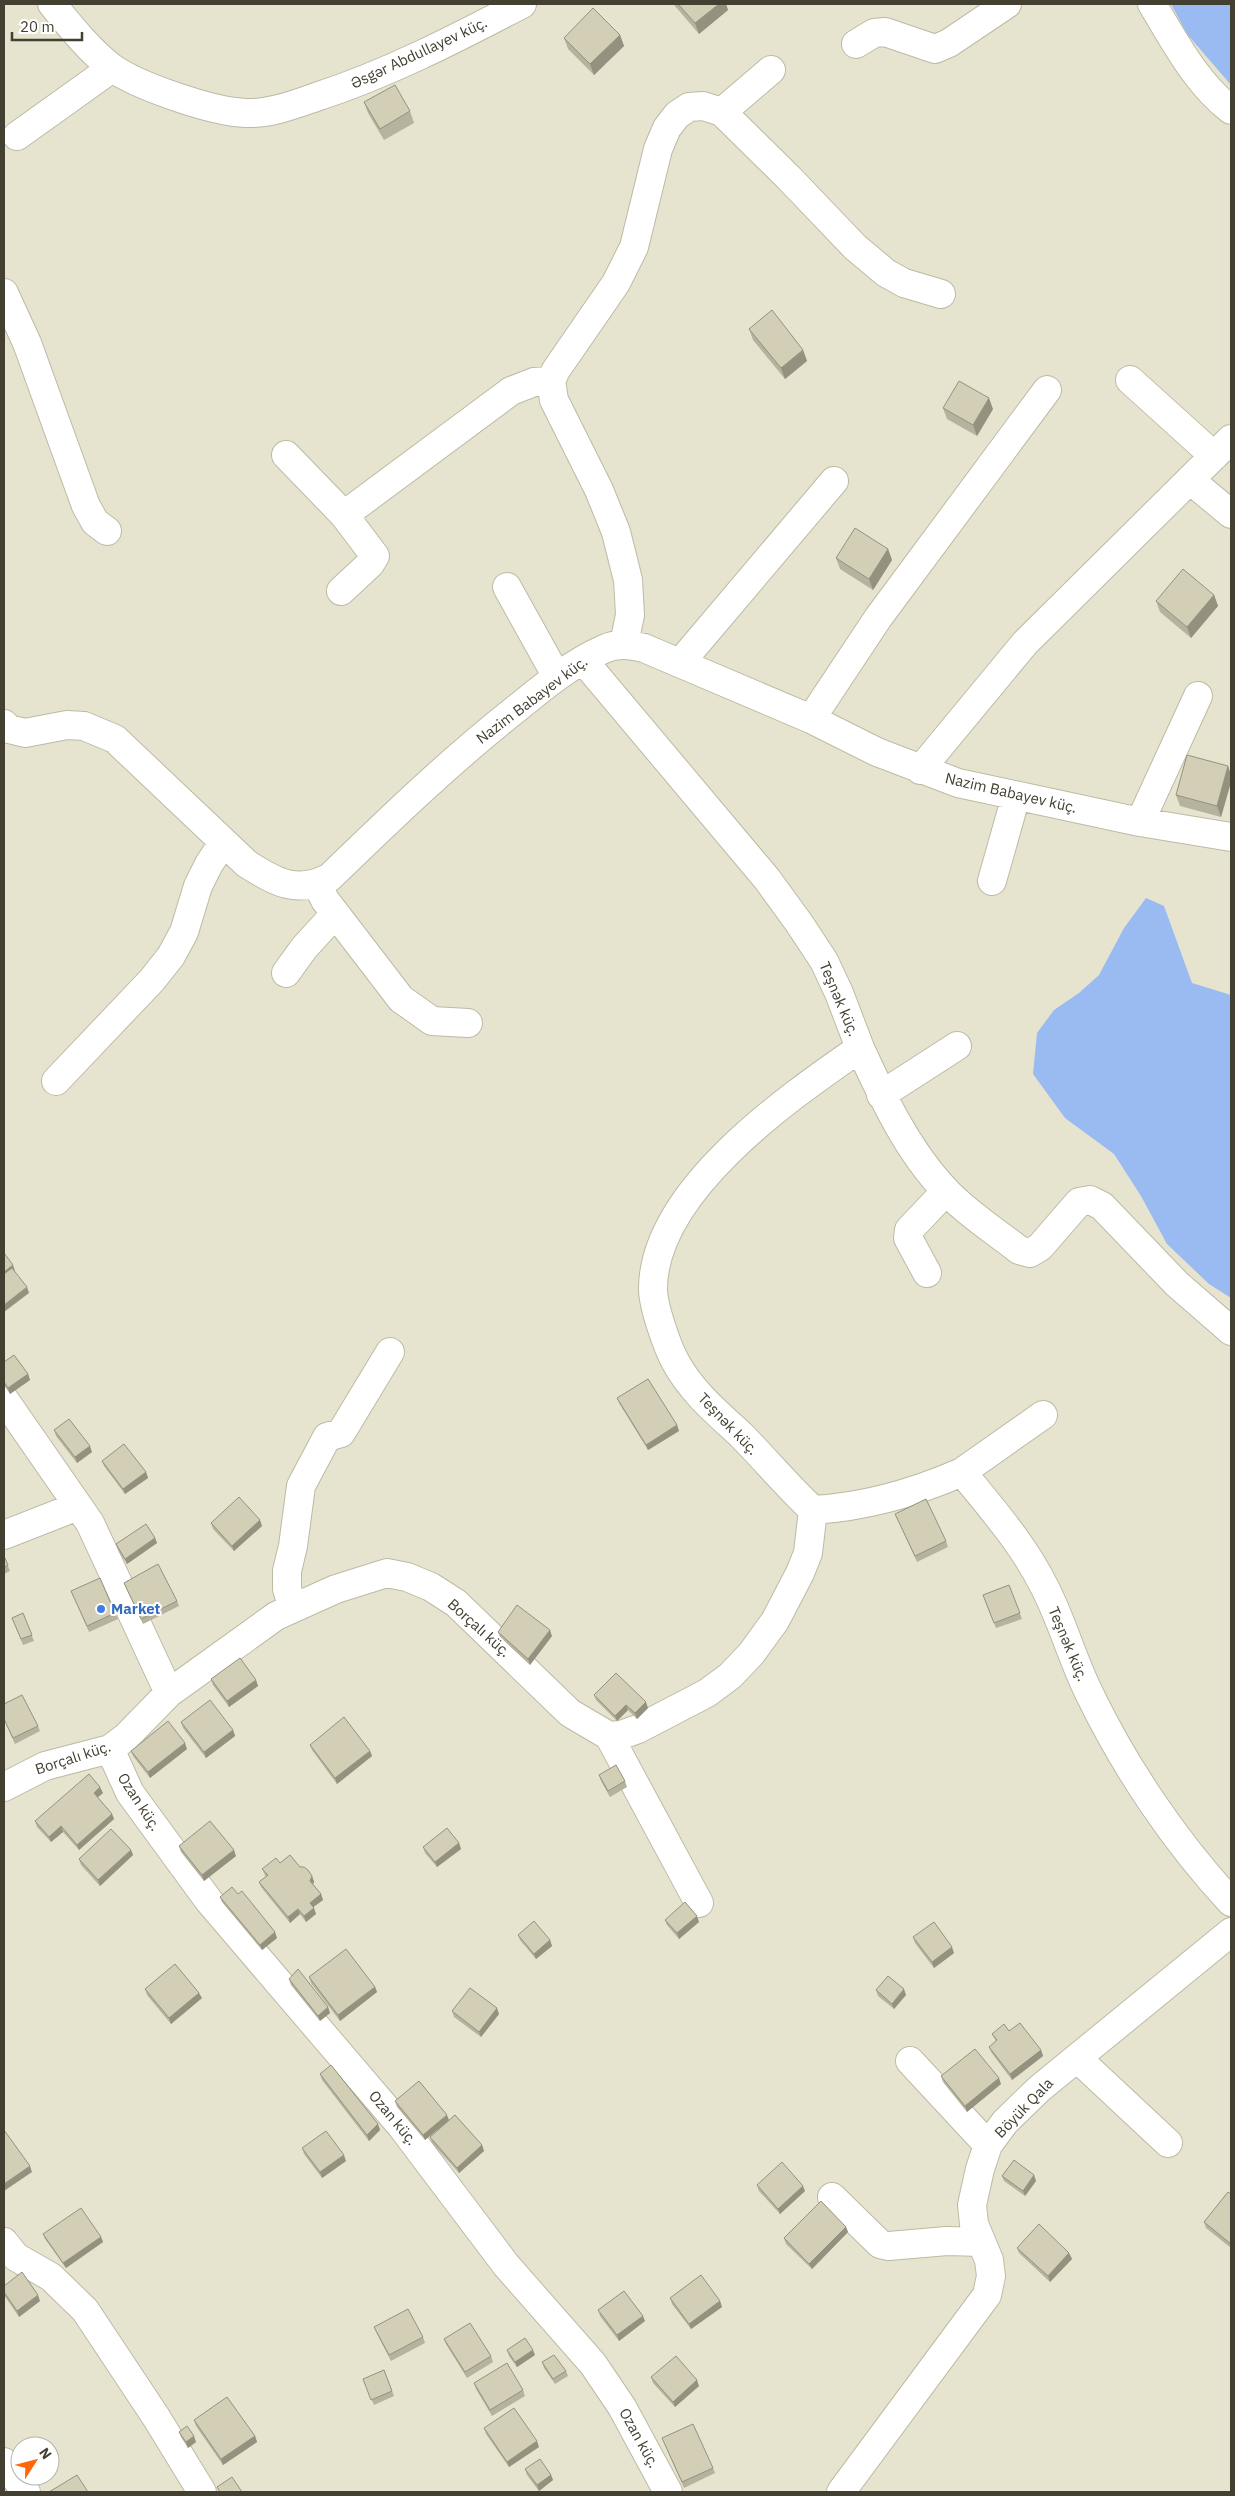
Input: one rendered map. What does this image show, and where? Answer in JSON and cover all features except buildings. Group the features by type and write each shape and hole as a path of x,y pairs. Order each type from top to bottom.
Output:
{"street":[{"name":"Əsgər Abdullayev küç.","path":"52,4 74,31 112,68 128,77 206,107 247,113 282,108 350,86 395,67 522,4"},
{"path":"856,44 874,33 885,32 934,49 949,43 1007,4"},
{"path":"1152,4 1191,66 1214,97 1231,110"},
{"path":"18,136 112,68"},
{"path":"722,112 771,70"},
{"path":"624,644 630,615 630,594 616,532 599,490 554,400 551,381 556,370 601,308 634,247 658,149 667,128 677,115 689,107 703,106 722,112 855,247 886,273 904,283 941,294"},
{"path":"4,293 27,343 86,506 95,522 107,531"},
{"path":"920,770 1025,643 1223,448 1130,380"},
{"path":"344,515 511,391 534,382 551,381"},
{"path":"811,719 878,618 1047,390"},
{"path":"286,455 344,515 375,556 370,564 341,591"},
{"path":"1190,480 1231,514"},
{"path":"680,663 834,481"},
{"path":"507,587 557,677"},
{"name":"Nazim Babayev küç.","path":"317,884 330,877 418,792 488,731 557,677 605,648 624,644 644,648 811,719 877,752 958,783 1140,822 1231,836"},
{"name":"Teşnək küç.","path":"583,660 767,879 799,923 827,969 860,1048 799,1091 699,1181 677,1213 666,1236 655,1268 652,1291 666,1340 675,1361 694,1389 783,1482 814,1510"},
{"path":"1140,822 1198,696"},
{"path":"6,729 25,732 67,724 84,726 115,739 247,864 270,879 295,886 317,884 335,914 401,999 411,1008 432,1021 468,1023"},
{"path":"992,881 1016,796"},
{"path":"56,1081 152,980 171,956 184,932 198,886 209,864 223,843"},
{"path":"286,973 304,948 335,914"},
{"path":"881,1095 956,1046"},
{"path":"860,1048 881,1095 925,1166 946,1191 1019,1250 1030,1253 1040,1247 1079,1202 1090,1200 1102,1206 1177,1284 1231,1332"},
{"path":"927,1273 908,1238 908,1230 946,1191"},
{"path":"293,1608 287,1589 287,1571 293,1546 302,1486 327,1437 341,1433 390,1352"},
{"path":"4,1399 98,1538 169,1693"},
{"path":"699,1903 609,1736 621,1735 638,1729 706,1693 730,1676 751,1654 775,1621 800,1573 808,1553 814,1510 837,1509 914,1492 962,1472 1043,1415"},
{"name":"Teşnək küç.","path":"962,1472 1022,1548 1045,1589 1090,1696 1132,1773 1209,1877 1231,1902"},
{"path":"4,1535 78,1506"},
{"name":"Borçalı küç.","path":"4,1787 45,1766 110,1749 126,1737 169,1693 276,1616 374,1576 387,1574 407,1576 456,1603 570,1713 609,1736"},
{"name":"Ozan küç.","path":"110,1749 130,1793 209,1901 402,2127 506,2265 593,2364 622,2407 668,2492"},
{"name":"Böyük Qala","path":"841,2492 987,2295 992,2276 989,2260 974,2224 972,2205 980,2169 988,2145 1005,2122 1038,2089 1231,1932"},
{"path":"1077,2058 1168,2143"},
{"path":"910,2061 988,2145"},
{"path":"832,2196 880,2244 889,2246 947,2241 981,2242"},
{"path":"4,2242 16,2257 51,2277 85,2310 156,2417 202,2492"},
{"path":"4,2462 26,2492"}],"shaded area":[{"path":"4,4 1231,4 1231,2492 4,2492"}],"water":[{"path":"1171,4 1231,4 1231,85 1187,34"},
{"path":"1146,898 1164,906 1192,983 1231,995 1231,1298 1209,1284 1167,1244 1141,1196 1114,1154 1065,1118 1033,1074 1037,1033 1054,1010 1079,993 1099,975 1124,928"}],"place":[{"name":"Market","path":"101,1609"}]}
